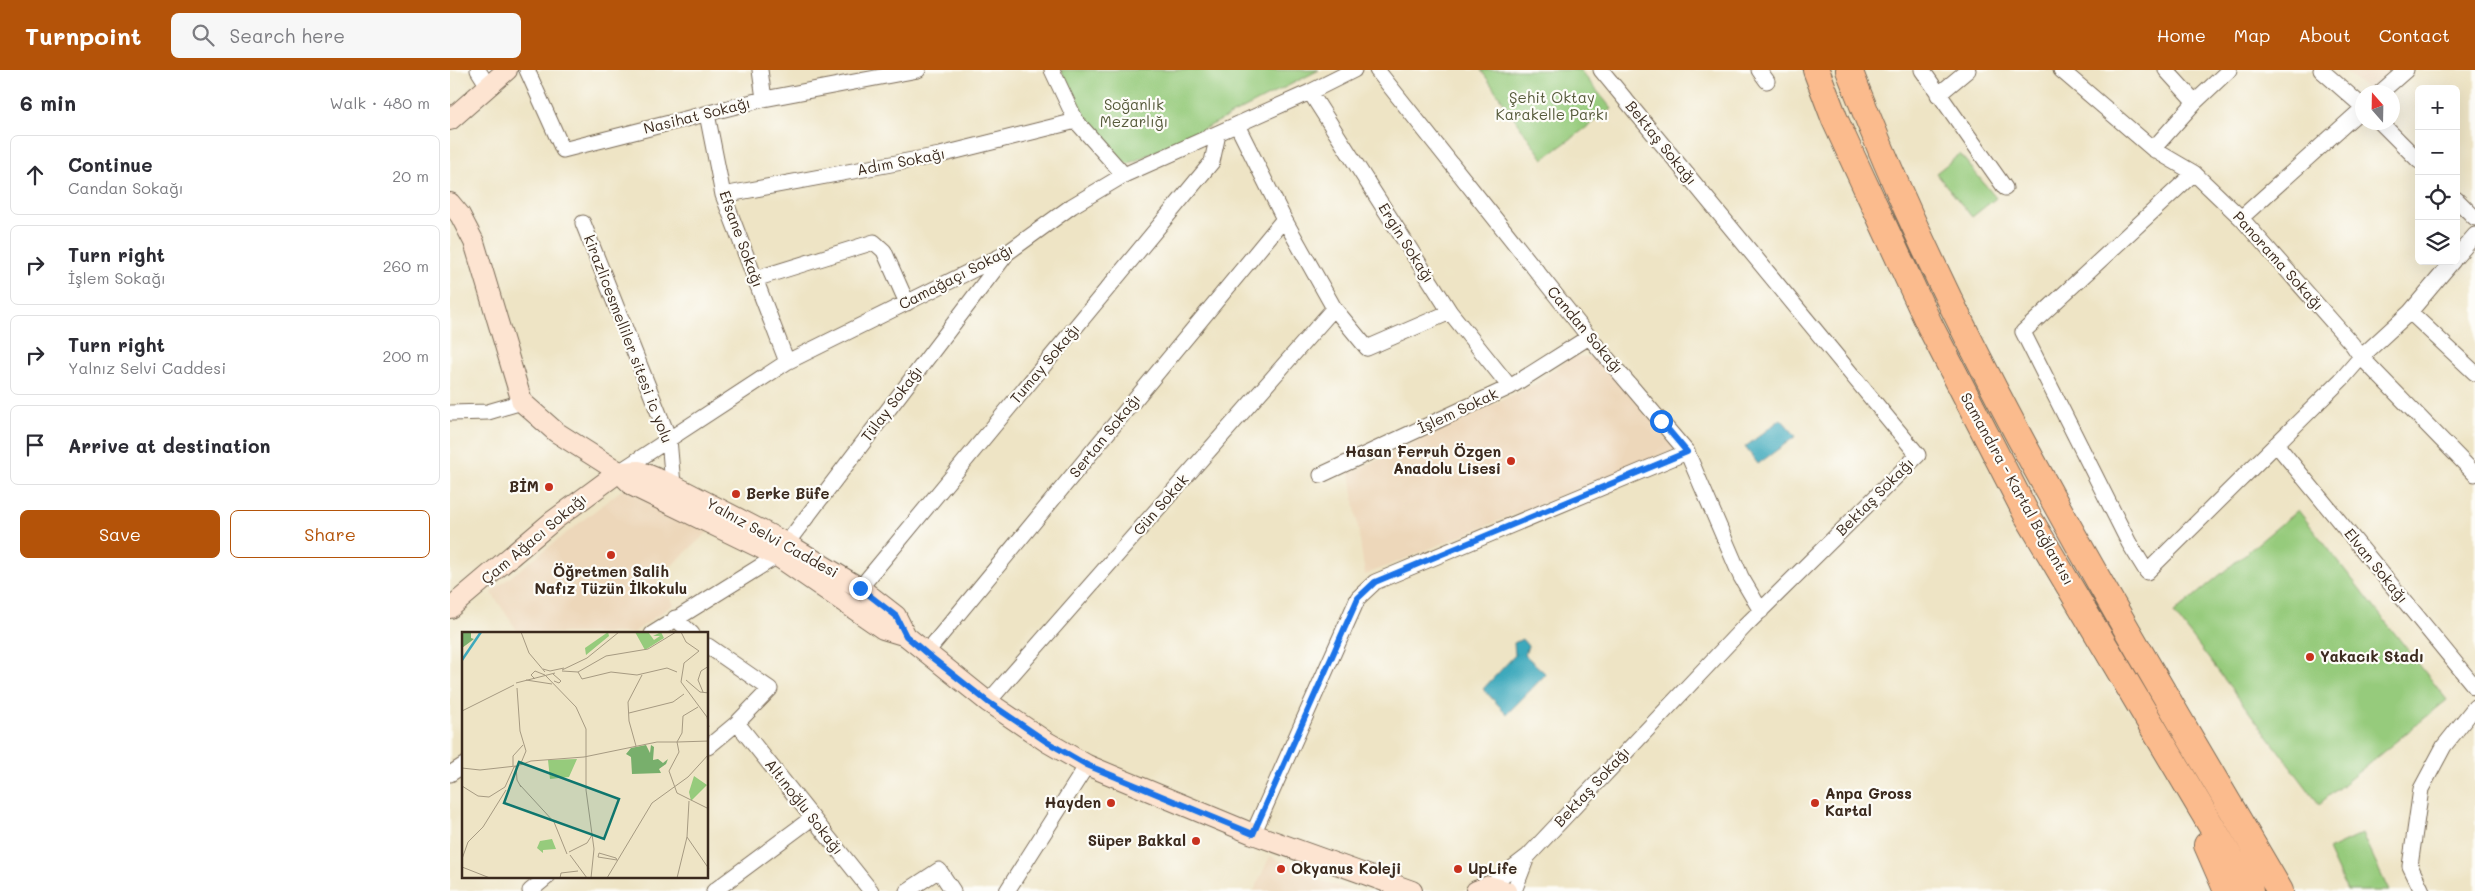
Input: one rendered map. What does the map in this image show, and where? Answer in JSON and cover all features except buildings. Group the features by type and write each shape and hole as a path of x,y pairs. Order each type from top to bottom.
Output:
{"highway":[{"name":"Samandıra - Kartal Bağlantısı","path":"1816,70 1835,120 1930,326 2027,515 2250,891"},
{"name":"Samandıra - Kartal Bağlantısı","path":"1848,70 1906,209 1958,320 2066,524 2280,891"},
{"path":"2027,515 2066,604 2210,850 2227,891"},
{"path":"2124,624 2208,739 2296,891"}],"street":[{"path":"450,120 486,75 508,70"},
{"name":"Nasihat Sokağı","path":"526,70 563,150 764,99 918,70"},
{"path":"760,70 764,99"},
{"path":"1052,70 1076,120 1124,175"},
{"name":"Camağaçı Sokağı","path":"620,472 787,362 1007,253 1072,206 1124,175 1310,92 1354,70"},
{"name":"Candan Sokağı","path":"1377,70 1589,337 1687,452 1741,577 1761,611"},
{"name":"Bektaş Sokağı","path":"1528,856 1761,611 1918,455 1601,70"},
{"path":"1922,70 2005,188"},
{"path":"1938,95 1968,70"},
{"name":"Panorama Sokağı","path":"2061,70 2153,149 2194,174 2241,218 2352,344 2360,357 2475,474"},
{"path":"2166,70 2195,102"},
{"path":"2153,149 2195,102 2229,70"},
{"path":"2321,70 2355,101"},
{"path":"2389,85 2406,70"},
{"name":"Ergin Sokağı","path":"1310,92 1450,312 1510,387"},
{"path":"2241,218 2355,113"},
{"name":"Efsane Sokağı","path":"707,114 723,195 787,362"},
{"name":"Adım Sokağı","path":"723,195 940,155 1076,120"},
{"path":"1237,125 1284,219 1334,308 1367,348 1450,312"},
{"path":"2388,130 2415,157"},
{"name":"Tumay Sokağı","path":"860,588 1212,162 1218,134"},
{"path":"2194,174 2023,332 2129,543 2147,572 2342,379 2360,357 2410,312 2450,265"},
{"path":"2460,203 2475,218"},
{"path":"450,413 488,412 522,402 474,242 453,209"},
{"name":"Sertan Sokağı","path":"926,653 1284,219"},
{"name":"kirazlicesmelliler sitesi ic yolu","path":"583,223 669,439 673,485"},
{"path":"2460,252 2475,235"},
{"path":"755,280 874,242 884,251 907,303"},
{"name":"Tülay Sokağı","path":"781,550 1007,253"},
{"name":"Gün Sokak","path":"988,702 1334,308"},
{"path":"2410,312 2475,373"},
{"name":"İşlem Sokak","path":"1321,475 1510,387 1589,337"},
{"name":"Yalnız Selvi Caddesi","path":"522,402 556,432 620,472 633,486 781,550 860,588 896,616 906,636 988,702 1047,742 1087,765 1253,834 1412,891"},
{"name":"Elvan Sokağı","path":"2276,444 2475,687"},
{"path":"1253,834 1358,598 1375,582 1687,452"},
{"name":"Yalnız Selvi Caddesi","path":"620,472 639,471 673,485 781,550 883,629 906,636"},
{"name":"Çam Ağacı Sokağı","path":"450,608 554,520 620,472"},
{"path":"655,632 781,550"},
{"path":"675,618 690,632"},
{"path":"709,647 770,689 737,723 709,746"},
{"path":"2422,891 2410,866 2421,789 2444,746 2475,707"},
{"name":"Altınoğlu Sokağı","path":"737,723 871,891"},
{"path":"450,774 462,765"},
{"path":"1007,891 1087,765"},
{"path":"714,891 812,818"},
{"path":"1490,889 1528,856"},
{"path":"1514,891 1528,856"},
{"path":"907,891 939,870 953,891"},
{"path":"530,891 546,878"}],"shaded area":[{"path":"2344,70 2395,70 2378,85 2362,85"},
{"name":"Hasan Ferruh Özgen Anadolu Lisesi","path":"1573,356 1601,358 1676,449 1365,575 1350,473 1535,384"},
{"name":"Öğretmen Salih Nafız Tüzün İlkokulu","path":"624,488 711,529 656,580 674,604 634,632 518,632 491,592"},
{"name":"Okyanus Koleji","path":"1270,856 1325,882 1350,891 1254,891"}],"green space":[{"name":"Soğanlık Mezarlığı","path":"1061,70 1319,70 1198,132 1128,164 1110,157 1082,113"},
{"name":"Şehit Oktay Karakelle Parkı","path":"1481,70 1580,70 1612,109 1543,159"},
{"path":"1960,154 1996,198 1972,217 1936,173"},
{"name":"Yakacık Stadı","path":"2298,510 2447,700 2319,804 2174,613"},
{"path":"2362,834 2389,891 2347,891 2328,850"}],"water":[{"path":"1781,419 1796,436 1758,464 1745,447"},
{"path":"1522,639 1528,646 1525,655 1546,674 1507,714 1483,689 1515,655 1514,643"}],"place":[{"name":"Hasan Ferruh Özgen Anadolu Lisesi","path":"1511,461"},
{"name":"BİM","path":"549,487"},
{"name":"Berke Büfe","path":"736,494"},
{"name":"Öğretmen Salih Nafız Tüzün İlkokulu","path":"611,555"},
{"name":"Yakacık Stadı","path":"2310,657"},
{"name":"Hayden","path":"1111,803"},
{"name":"Anpa Gross Kartal","path":"1815,803"},
{"name":"Süper Bakkal","path":"1196,841"},
{"name":"Okyanus Koleji","path":"1281,869"},
{"name":"UpLife","path":"1458,869"}],"route":[{"path":"860,588 896,616 906,636 926,653 988,702 1047,742 1087,765 1253,834 1358,598 1375,582 1687,452 1661,421"}]}
